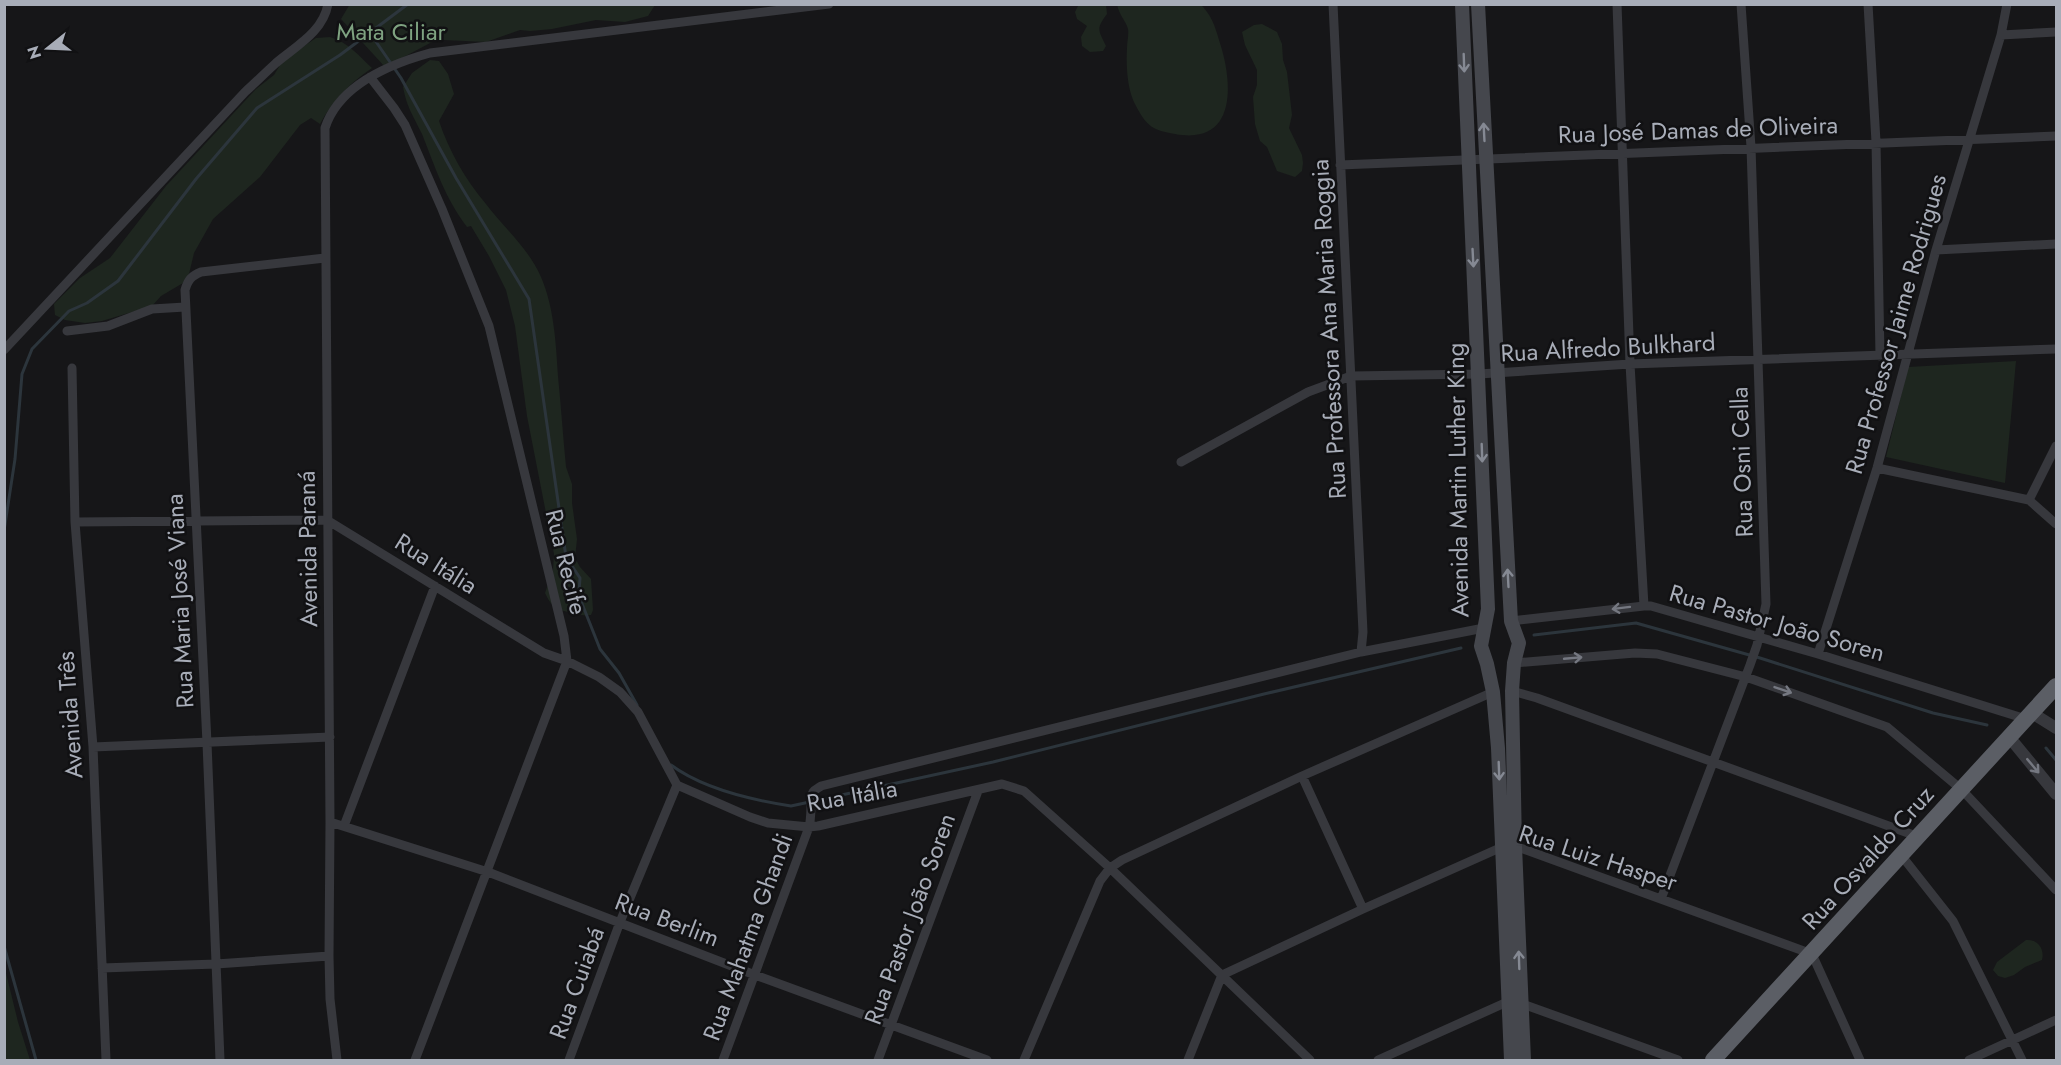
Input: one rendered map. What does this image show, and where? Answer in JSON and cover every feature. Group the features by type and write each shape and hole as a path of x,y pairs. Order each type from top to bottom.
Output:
{"highway":[{"name":"Rua Osvaldo Cruz","path":"1713,1060 2056,686"}],"main road":[{"name":"Avenida Martin Luther King","path":"1462,4 1488,609 1481,646 1493,692 1508,846 1514,1002 1511,1060"},
{"name":"Avenida Martin Luther King","path":"1478,4 1511,621 1518,643 1512,691 1513,746 1508,846"},
{"path":"1484,506 1504,505"},
{"path":"1484,628 1497,622 1511,621"},
{"path":"1487,664 1500,666 1514,663"},
{"path":"1498,748 1513,746"},
{"name":"Avenida Martin Luther King","path":"1514,1002 1524,1060"}],"street":[{"path":"4,350 245,92 314,33 326,16 328,4"},
{"name":"Avenida Paraná","path":"337,1060 330,999 329,956 330,737 325,128 329,114 339,100 370,77 430,53 829,4"},
{"name":"Rua Professora Ana Maria Roggia","path":"1333,4 1363,632 1361,652"},
{"path":"1617,4 1630,364 1644,606"},
{"name":"Rua Osni Cella","path":"1661,899 1746,677 1766,604 1751,147 1742,4"},
{"path":"1868,4 1876,142 1880,356"},
{"name":"Rua Professor Jaime Rodrigues","path":"1818,654 1877,468 1936,250 2001,36 2007,4"},
{"path":"2001,36 2056,32"},
{"name":"Rua Recife","path":"370,77 405,125 489,326 564,636 567,661 415,1060"},
{"name":"Rua José Damas de Oliveira","path":"1341,165 2056,136"},
{"path":"1936,250 2056,244"},
{"name":"Rua Maria José Viana","path":"220,1060 207,743 184,307 187,282 192,276 201,272 325,258"},
{"path":"67,331 108,326 152,309 184,307"},
{"name":"Rua Alfredo Bulkhard","path":"1181,462 1308,392 1350,376 1479,374 1630,364 2056,349"},
{"name":"Avenida Três","path":"72,368 75,522 93,747 106,1060"},
{"path":"2029,500 2056,446"},
{"path":"1877,468 2029,500 2056,524"},
{"path":"75,522 327,520"},
{"name":"Rua Itália","path":"327,520 544,653 600,677 620,692 638,712 677,785 750,818 768,823 809,827 1002,784 1024,791 1110,868 1310,1060"},
{"path":"345,826 435,586"},
{"name":"Rua Pastor João Soren","path":"1511,621 1644,606 2029,716"},
{"path":"1361,652 1484,628"},
{"name":"Rua Mahatma Ghandi","path":"723,1060 809,827 813,792 821,786 1361,652"},
{"path":"1514,663 1635,653 1657,654 1746,677 1887,727 1962,790 2056,890"},
{"path":"1512,691 1537,698 1918,837"},
{"path":"1024,1060 1100,881 1110,868 1122,860 1302,776 1493,692"},
{"path":"2029,716 2056,728"},
{"path":"93,747 330,737"},
{"path":"2010,738 2056,794"},
{"path":"1302,776 1363,909"},
{"name":"Rua Cuiabá","path":"569,1060 620,922 677,785"},
{"name":"Rua Pastor João Soren","path":"878,1060 978,791"},
{"name":"Rua Berlim","path":"330,822 488,872 755,975 987,1060"},
{"name":"Rua Luiz Hasper","path":"1222,975 1363,909 1508,846 1812,954"},
{"path":"1901,855 1953,921 2022,1060"},
{"path":"1812,954 1860,1060"},
{"path":"102,968 216,964 329,956"},
{"path":"1188,1060 1222,975"},
{"path":"1378,1060 1514,1002 1678,1060"},
{"path":"1969,1060 2056,1020"}],"green space":[{"name":"Mata Ciliar","path":"350,4 655,5 648,16 625,22 596,20 552,29 520,30 486,42 444,40 432,42 385,67 341,19"},
{"path":"1079,4 1106,5 1107,14 1099,29 1106,46 1103,51 1090,52 1082,46 1081,37 1087,26 1077,19 1075,12"},
{"path":"1117,4 1200,4 1207,12 1214,25 1224,56 1228,91 1226,107 1220,120 1210,130 1196,135 1175,134 1156,129 1144,119 1133,100 1129,85 1128,29"},
{"path":"1262,24 1277,32 1282,44 1292,115 1289,128 1302,155 1303,163 1302,171 1295,177 1277,171 1267,147 1260,141 1255,124 1253,97 1257,85 1257,70 1245,45 1242,32 1254,25"},
{"path":"330,37 348,46 372,68 343,93 320,124 311,118 300,125 260,177 213,219 194,253 189,274 183,283 161,296 152,306 102,321 85,323 65,320 55,315 54,304 80,278 110,258 166,186 256,89 274,75 283,60 316,38"},
{"path":"430,60 439,61 448,74 454,94 439,121 453,154 478,194 530,257 541,277 549,300 555,338 566,467 572,484 577,539 575,558 591,579 593,610 591,615 558,609 551,604 545,593 553,570 554,554 527,416 515,326 506,290 471,226 467,227 446,193 408,106 403,87 412,73"},
{"path":"2016,361 2005,483 1886,457 1908,367"},
{"path":"2026,940 2034,941 2039,945 2042,960 2025,967 2014,975 2005,978 1998,976 1993,970 1997,962"},
{"path":"5,969 18,1022 30,1060 5,1060"}],"waterway":[{"path":"4,531 15,459 22,374 32,349 69,311 87,303 118,281 196,179 257,108 340,55 408,4"},
{"path":"370,33 401,78 456,178 529,299 566,557 580,578 581,601 600,649 619,673 637,705"},
{"path":"1534,635 1636,623 1760,658 1933,713 1987,725"},
{"path":"671,765 697,780 728,792 791,806 993,762 1264,694 1461,648"},
{"path":"2046,748 2056,760"},
{"path":"4,946 36,1060"}]}
